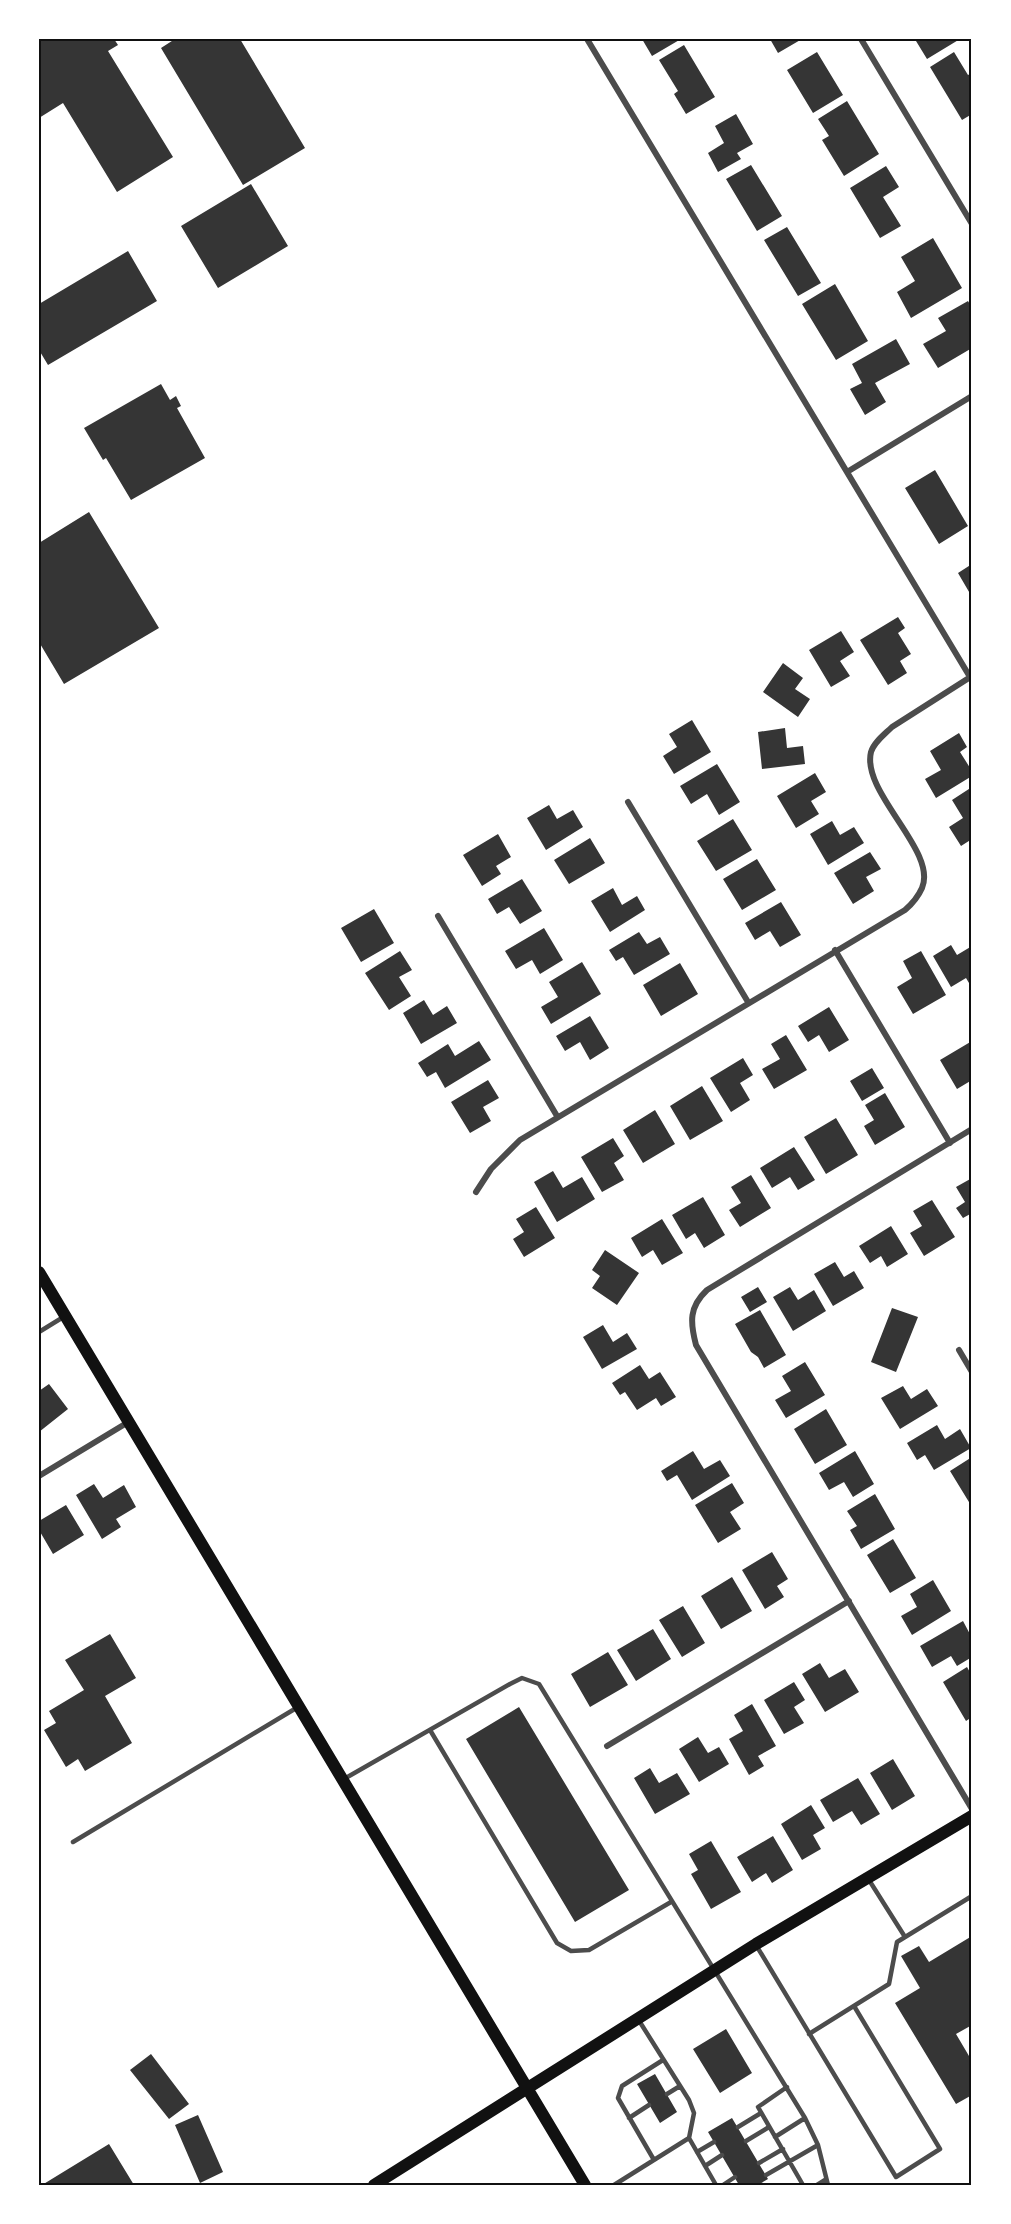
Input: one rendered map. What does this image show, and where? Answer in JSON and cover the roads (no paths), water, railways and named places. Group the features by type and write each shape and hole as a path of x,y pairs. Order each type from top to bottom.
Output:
{"main road":[{"path":"39,1272 301,1706 585,2185"},
{"path":"374,2185 713,1970 972,1816"}],"street":[{"path":"476,1192 491,1169 520,1140 905,910 923,886 923,870 918,855 876,783 871,767 871,752 880,738 892,727 971,676 587,39"},
{"path":"861,39 972,224"},
{"path":"847,472 972,396"},
{"path":"628,802 748,1002"},
{"path":"438,916 557,1116"},
{"path":"835,950 950,1143"},
{"path":"972,1129 708,1290 697,1300 692,1312 691,1328 696,1346 972,1809"},
{"path":"959,1350 972,1372"},
{"path":"39,1476 130,1421"},
{"path":"607,1746 849,1601"}],"lane":[{"path":"39,1332 65,1316"},
{"path":"344,1779 522,1678 539,1684 671,1902 806,2118 818,2145 826,2183 817,2185"},
{"path":"73,1842 301,1706"},
{"path":"430,1730 557,1943 571,1951 589,1950 671,1902"},
{"path":"868,1878 905,1936"},
{"path":"809,2034 889,1984 897,1942 972,1896"},
{"path":"756,1944 896,2176 940,2149 854,2006"},
{"path":"638,2019 694,2113 689,2138 716,2185"},
{"path":"654,2160 618,2098 622,2086 663,2060"},
{"path":"667,2094 680,2086"},
{"path":"787,2087 758,2107 803,2185"},
{"path":"629,2118 649,2105"},
{"path":"738,2127 761,2113"},
{"path":"775,2137 806,2118"},
{"path":"746,2141 769,2127"},
{"path":"614,2185 689,2138"},
{"path":"697,2152 714,2142"},
{"path":"766,2175 818,2145"},
{"path":"759,2163 783,2149"},
{"path":"705,2166 722,2155"},
{"path":"723,2185 735,2177"}]}
